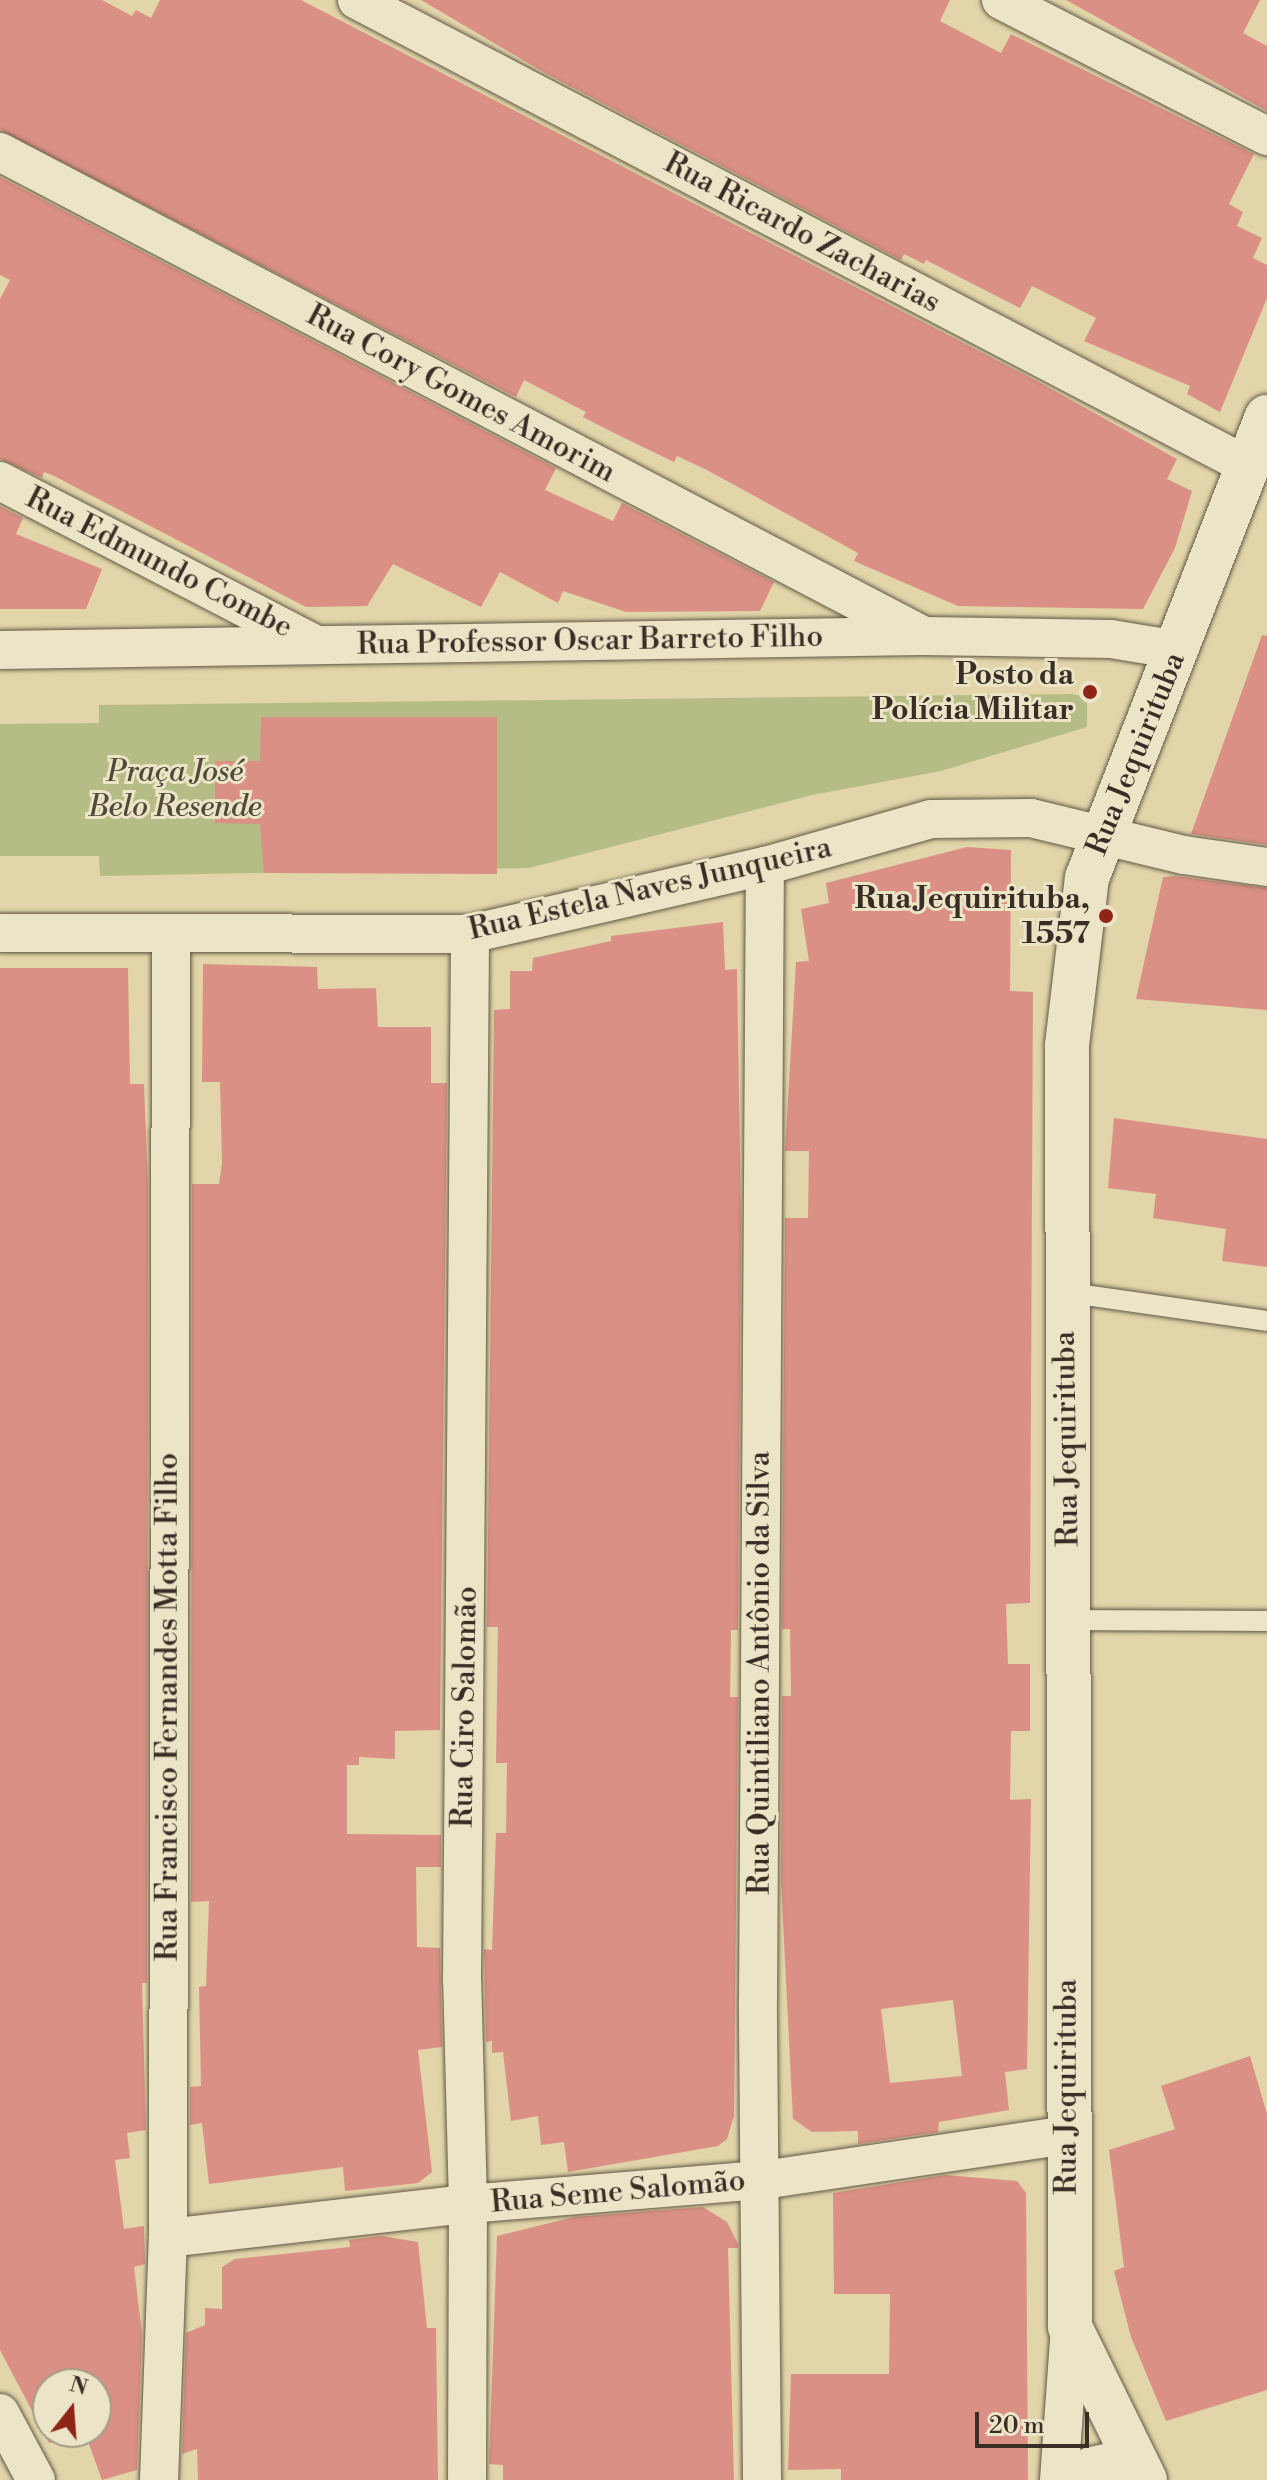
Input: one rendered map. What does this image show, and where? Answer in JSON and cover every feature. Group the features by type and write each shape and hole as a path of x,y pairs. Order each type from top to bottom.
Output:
{"street":[{"name":"Rua Ricardo Zacharias","path":"357,0 1248,466"},
{"path":"1001,0 1267,136"},
{"name":"Rua Cory Gomes Amorim","path":"0,152 922,636"},
{"name":"Rua Jequirituba","path":"1141,2473 1070,2327 1066,2135 1071,1620 1064,1292 1067,1045 1080,912 1103,834 1178,650 1267,417"},
{"name":"Rua Edmundo Combe","path":"0,481 317,646"},
{"name":"Rua Professor Oscar Barreto Filho","path":"0,650 922,636 1111,639 1178,650"},
{"name":"Rua Estela Naves Junqueira","path":"0,933 470,934 765,866 931,819 1031,818 1184,855 1267,867"},
{"name":"Rua Quintiliano Antônio da Silva","path":"762,2480 763,2180 758,1986 765,866"},
{"name":"Rua Francisco Fernandes Motta Filho","path":"159,2480 168,2238 171,933"},
{"name":"Rua Ciro Salomão","path":"467,2480 468,2204 462,1980 470,934"},
{"name":"Rua Seme Salomão","path":"168,2238 468,2204 763,2180 1066,2135"},
{"path":"1059,2480 1070,2327"},
{"path":"0,2413 36,2480"},
{"path":"1072,2480 1091,2466 1115,2461 1141,2473"}],"lane":[{"path":"1064,1292 1267,1321"},
{"path":"1071,1620 1267,1621"}],"green space":[{"name":"Praça José Belo Resende","path":"1072,694 1087,697 1087,727 941,771 812,795 529,868 100,876 99,856 0,856 0,724 99,723 99,705"}],"building":[{"path":"0,0 102,0 132,16 136,10 151,18 160,0 301,0 1035,380 1177,459 1167,479 1192,491 1175,548 1143,609 958,606 854,561 858,553 707,470 677,456 674,462 612,432 583,417 586,412 524,380 516,397 0,130"},
{"path":"421,0 950,0 940,21 1001,53 1011,34 1254,154 1229,204 1243,212 1237,226 1262,238 1253,258 1267,265 1267,298 1220,412 1187,394 1190,386 1084,341 1096,318 1032,286 1020,308 926,260 924,264 904,254 901,260 545,73"},
{"path":"1066,0 1260,0 1243,33 1267,46 1267,111"},
{"path":"0,177 556,468 545,490 613,521 622,503 774,582 760,611 626,612 563,591 558,603 500,572 481,607 393,564 367,606 306,607 54,476 44,472 42,478 0,459 0,299 10,280 0,275"},
{"path":"0,506 23,518 16,534 102,569 86,609 0,609"},
{"path":"1262,635 1267,636 1267,845 1191,834"},
{"path":"261,717 497,717 497,874 264,873 260,824 215,823 215,761 260,761"},
{"path":"967,847 1011,850 1010,991 1033,992 1030,1603 1006,1604 1008,1664 1030,1664 1030,1731 1011,1731 1010,1800 1031,1799 1027,2069 1005,2072 1009,2110 939,2122 938,2132 858,2144 858,2131 812,2132 793,2119 781,1882 782,1696 791,1696 790,1629 782,1629 785,1218 808,1218 809,1151 785,1151 796,962 809,961 801,909 829,903 826,883","holes":["953,2000 962,2076 890,2083 881,2009"]},
{"path":"1163,877 1267,888 1267,1010 1136,999"},
{"path":"723,922 725,970 737,969 741,1219 738,1630 731,1630 730,1697 738,1697 734,2116 727,2139 718,2146 568,2172 564,2142 541,2145 538,2116 511,2121 503,2052 492,2053 492,2041 486,2042 484,1949 492,1950 496,1833 506,1833 507,1763 496,1763 498,1627 487,1627 494,1010 510,1009 510,971 532,971 533,958 611,941 611,936"},
{"path":"203,964 317,967 318,989 376,988 378,1027 431,1027 431,1083 447,1083 440,1730 395,1731 395,1759 359,1757 359,1765 347,1765 347,1834 441,1835 441,1867 416,1867 417,1947 440,1948 442,2047 418,2050 432,2172 418,2183 345,2191 343,2167 209,2184 202,2123 190,2125 190,2087 201,2086 199,1987 206,1986 209,1901 191,1902 192,1184 219,1184 222,1163 220,1082 202,1082"},
{"path":"0,968 128,968 130,1084 144,1084 148,1184 147,1983 142,1983 146,2130 127,2133 130,2158 115,2160 124,2229 144,2226 145,2264 134,2267 142,2334 137,2470 102,2480 90,2448 112,2448 112,2368 32,2368 32,2411 0,2350"},
{"path":"1114,1118 1267,1139 1267,1267 1222,1261 1226,1229 1153,1218 1156,1194 1108,1188"},
{"path":"1250,2056 1267,2114 1267,2390 1166,2421 1131,2337 1114,2271 1124,2267 1109,2150 1175,2129 1161,2086"},
{"path":"945,2175 1017,2181 1026,2193 1028,2480 841,2480 841,2469 788,2470 791,2374 889,2374 890,2294 834,2294 833,2193"},
{"path":"703,2207 727,2222 738,2244 738,2248 728,2248 734,2480 503,2480 503,2465 489,2464 497,2236 574,2217"},
{"path":"382,2236 418,2242 427,2328 436,2328 438,2480 198,2480 197,2449 182,2454 186,2333 205,2325 205,2308 222,2309 222,2267 235,2259 350,2247 349,2240"}],"place":[{"name":"Posto da Polícia Militar","path":"1090,692"},
{"name":"Rua Jequirituba, 1557","path":"1106,916"}]}
